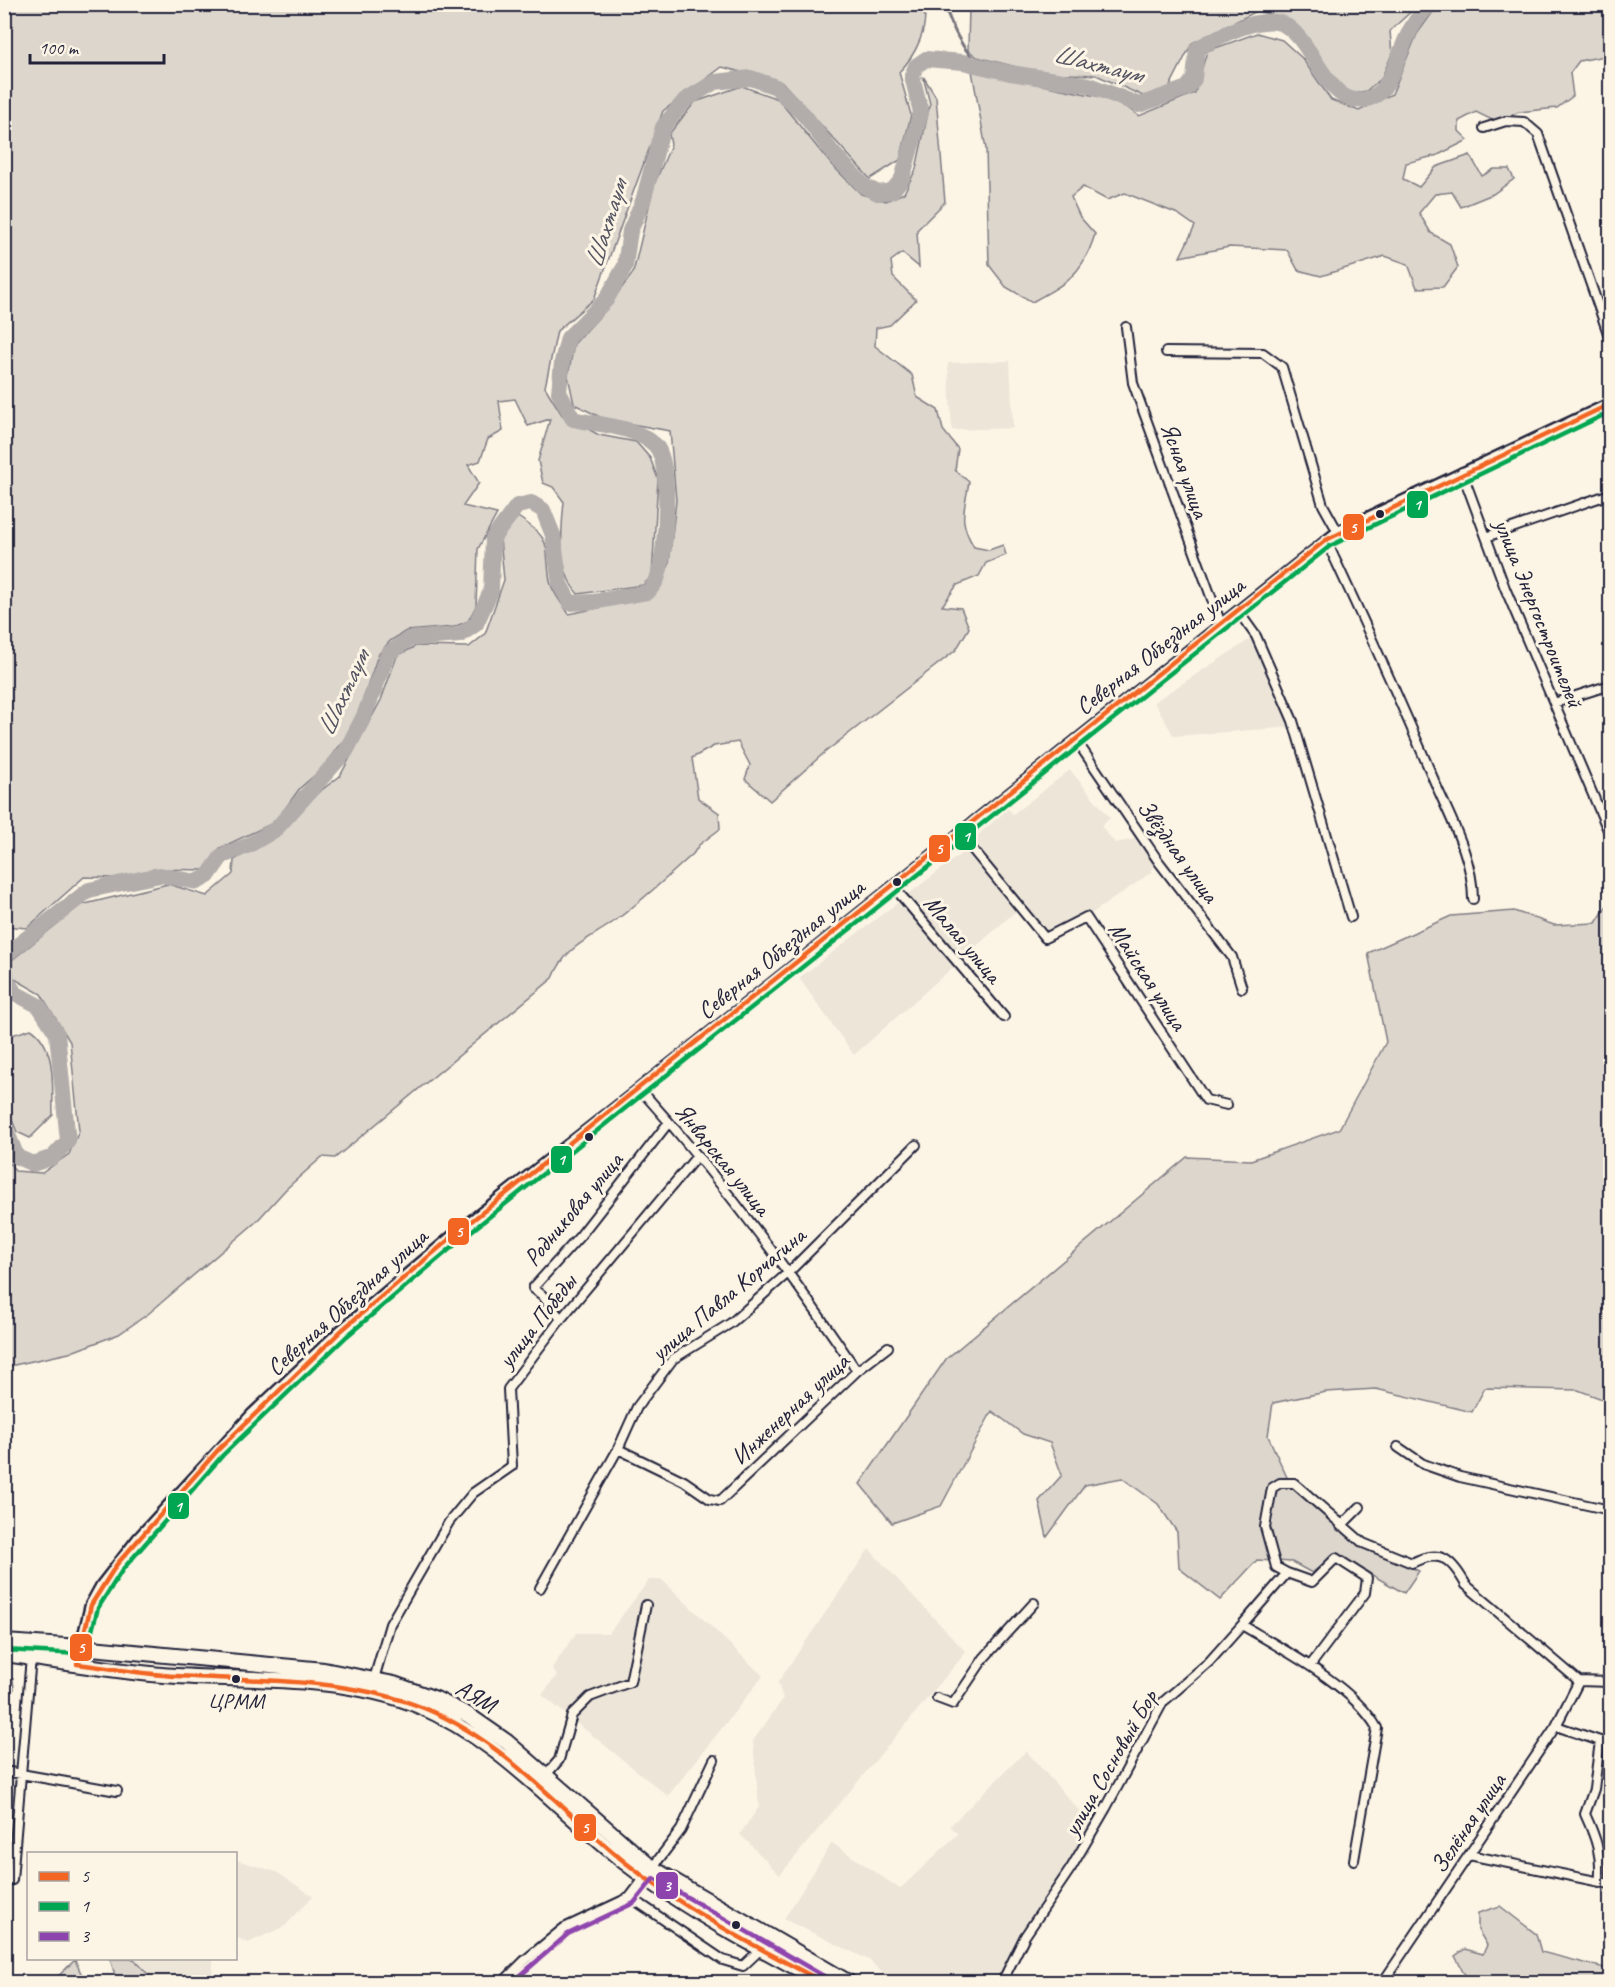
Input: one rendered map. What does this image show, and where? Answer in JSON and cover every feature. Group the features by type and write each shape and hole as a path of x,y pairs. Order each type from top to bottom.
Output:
{"highway":[{"name":"АЯМ","path":"4,1642 324,1670 374,1679 436,1699 468,1715 507,1742 546,1774 649,1873 848,1983"},
{"name":"АЯМ","path":"4,1654 174,1676 321,1683 352,1688 415,1705 458,1726 504,1756 649,1873 761,1949 823,1983"}],"street":[{"path":"1484,128 1506,121 1524,122 1538,134 1611,339"},
{"name":"Ясная улица","path":"1126,327 1133,383 1221,624"},
{"path":"1166,352 1263,353 1282,367 1323,505 1338,532"},
{"name":"Северная Объездная улица","path":"77,1664 91,1605 117,1564 252,1415 342,1330 450,1238 640,1089 1326,540 1462,472 1611,404"},
{"name":"улица Энергостроителей","path":"1462,472 1554,703 1611,835"},
{"path":"1486,537 1611,494"},
{"path":"1326,540 1396,690 1461,843 1473,878 1473,899"},
{"path":"1238,611 1256,636 1293,721 1352,917"},
{"path":"1554,703 1611,685"},
{"name":"Звёздная улица","path":"1076,740 1159,862 1232,957 1242,988"},
{"name":"Майская улица","path":"959,833 1045,938 1086,917 1206,1100 1227,1105"},
{"name":"Малая улица","path":"893,886 1004,1017"},
{"name":"Январская улица","path":"640,1089 697,1156 789,1272 857,1371"},
{"name":"Родниковая улица","path":"561,1319 542,1295 533,1288 580,1236 669,1122"},
{"name":"улица Павла Корчагина","path":"540,1588 618,1449 637,1407 673,1359 730,1323 789,1272 916,1145"},
{"name":"улица Победы","path":"374,1679 390,1624 432,1556 449,1522 473,1492 512,1466 508,1389 561,1319 697,1156"},
{"name":"Инженерная улица","path":"618,1449 684,1481 710,1499 720,1501 857,1371 888,1347"},
{"path":"1398,1447 1423,1464 1460,1477 1611,1510"},
{"path":"1310,1666 1365,1593 1367,1578 1336,1558 1312,1582 1276,1567 1265,1527 1272,1488 1280,1483 1294,1483 1363,1543 1413,1563 1432,1555 1445,1558 1459,1572 1466,1585 1578,1681 1611,1682"},
{"path":"1341,1526 1360,1506"},
{"name":"улица Сосновый Бор","path":"1002,1983 1025,1936 1071,1868 1163,1702 1209,1662 1287,1573"},
{"path":"937,1698 953,1704 984,1658 1034,1603"},
{"path":"546,1774 559,1760 572,1715 590,1697 630,1682 646,1605"},
{"path":"1242,1624 1310,1666 1368,1712 1377,1728 1354,1860"},
{"path":"8,1880 21,1772 31,1657"},
{"name":"Зелёная улица","path":"1383,1983 1556,1726 1578,1681"},
{"path":"1556,1726 1600,1740 1594,1789 1585,1814 1597,1840 1601,1867 1599,1883"},
{"path":"503,1983 524,1961 564,1928 630,1897 681,1830 714,1760"},
{"path":"4,1771 21,1772 117,1791"},
{"path":"1469,1856 1611,1884"},
{"path":"630,1897 723,1960 743,1966 761,1949"}],"shaded area":[{"path":"923,4 925,13 920,41 899,72 911,115 900,160 870,179 783,83 722,67 663,111 594,299 557,331 545,387 562,415 599,435 636,442 650,458 658,479 652,576 643,585 578,594 567,574 562,550 564,502 553,487 543,483 538,461 550,419 528,426 515,399 499,401 503,431 488,439 480,461 468,465 479,483 463,506 497,514 478,549 476,606 468,621 454,627 406,631 390,641 378,655 354,726 324,767 300,788 275,822 220,848 205,870 155,869 116,878 84,877 27,928 5,926 5,5"},
{"path":"969,4 1418,5 1390,31 1392,54 1381,79 1366,91 1351,94 1338,88 1302,34 1282,17 1257,11 1192,43 1168,90 1143,96 1096,75 1041,73 977,57 968,50"},
{"path":"1438,5 1610,5 1610,55 1579,61 1570,73 1573,96 1557,108 1519,112 1496,122 1476,112 1459,121 1459,131 1468,140 1438,155 1406,163 1403,179 1419,187 1436,167 1470,155 1482,176 1494,169 1509,169 1514,179 1493,194 1461,207 1452,192 1435,194 1419,213 1431,233 1450,244 1458,267 1443,287 1417,288 1408,264 1385,256 1321,276 1298,270 1287,250 1229,247 1180,257 1195,226 1178,214 1125,193 1107,200 1083,187 1071,197 1080,217 1095,234 1085,259 1064,283 1032,302 1006,287 989,265 986,149 972,71 1116,100 1139,116 1195,93 1207,51 1257,33 1282,40 1302,58 1331,100 1359,111 1392,94 1417,34"},
{"path":"923,76 936,97 945,202 917,230 919,267 902,253 891,261 893,277 916,300 890,325 876,328 875,346 912,375 917,397 938,410 943,430 958,449 955,470 969,482 964,522 974,547 989,550 1003,545 1006,555 986,563 979,576 957,585 942,606 961,608 969,628 956,650 824,753 770,801 745,779 750,765 738,742 714,746 692,758 698,798 719,813 720,829 699,845 693,854 653,890 612,923 578,945 564,958 553,978 335,1158 322,1157 286,1189 256,1222 148,1314 119,1334 69,1353 5,1367 5,1156 15,1171 42,1173 69,1154 79,1131 70,1042 41,994 13,978 12,960 81,905 168,884 207,896 233,874 234,860 266,842 315,795 340,776 381,700 397,656 416,646 469,647 485,634 504,580 500,538 518,517 542,538 547,550 551,585 569,614 652,597 669,565 676,500 670,431 604,419 574,404 568,376 574,344 602,314 633,273 654,185 671,145 669,134 695,102 742,86 778,99 830,163 861,194 886,201 904,193 916,169 930,104"},
{"path":"1010,361 1013,428 952,430 948,363"},
{"path":"1252,638 1291,727 1174,736 1154,702"},
{"path":"1070,770 1110,818 1101,826 1115,843 1135,839 1152,861 1152,872 1046,945 1016,911 854,1055 799,978 974,844 972,840 1008,809 1013,814"},
{"path":"1610,901 1610,1402 1578,1390 1485,1388 1472,1412 1376,1389 1326,1392 1273,1403 1268,1436 1292,1488 1351,1539 1419,1571 1404,1593 1335,1554 1312,1573 1292,1562 1257,1560 1220,1600 1179,1568 1177,1532 1158,1504 1122,1478 1085,1485 1047,1537 1039,1501 1062,1475 1050,1443 1023,1434 992,1411 941,1506 892,1523 860,1484 946,1359 1187,1157 1251,1160 1339,1129 1386,1042 1368,953 1451,916 1514,911 1554,925 1596,923"},
{"path":"31,1029 39,1036 49,1056 53,1115 30,1138 17,1132 5,1103 4,1031 12,1035"},
{"path":"869,1549 966,1652 780,1875 740,1834 759,1807 753,1741 783,1699 778,1682"},
{"path":"649,1580 662,1580 763,1676 668,1796 542,1695 557,1675 552,1668 576,1633 609,1633"},
{"path":"4,1678 13,1679 14,1689 7,1697 5,1696"},
{"path":"1026,1751 1093,1826 1022,1935 997,1982 892,1982 869,1960 784,1919 832,1843 900,1889 958,1834 950,1826"},
{"path":"237,1860 276,1872 313,1896 285,1926 248,1943 237,1938"},
{"path":"1500,1906 1536,1934 1541,1952 1609,1969 1607,1982 1469,1982 1455,1956 1465,1949 1483,1954 1487,1945 1478,1930 1478,1913"},
{"path":"75,1960 85,1982 52,1982"},
{"path":"110,1960 135,1960 155,1982 111,1982 116,1978"},
{"path":"135,1960 213,1960 212,1982 155,1982"}],"waterway":[{"path":"944,4 958,38 981,66"},
{"name":"Шахтаум","path":"4,956 89,890 160,875 197,882 208,876 222,856 249,845 276,829 346,751 364,716 388,654 409,639 460,635 476,624 491,591 493,538 517,506 531,503 543,510 553,535 560,584 570,603 593,602 648,592 653,586 661,564 665,529 666,488 661,455 655,445 637,434 616,427 573,419 559,392 562,362 568,338 606,300 625,266 630,231 643,201 663,127 685,100 715,82 751,78 776,87 805,116 833,153 864,186 878,193 892,191 902,179 921,112 912,76 916,66 926,59 963,62 1010,73 1089,85 1139,105 1187,88 1194,79 1197,49 1239,28 1251,24 1274,22 1283,24 1295,33 1335,89 1347,98 1360,100 1376,95 1386,85 1411,30 1430,4"},
{"name":"Шахтаум","path":"4,960 5,978 15,993 39,1006 57,1034 68,1141 53,1157 33,1164 17,1157 4,1125"}],"transit line":[{"name":"5","path":"823,1982 722,1927 673,1897 626,1863 500,1753 444,1717 413,1704 355,1689 296,1682 164,1675 77,1664 91,1605 117,1564 218,1450 342,1330 459,1231 1326,540 1610,404"},
{"name":"1","path":"4,1650 86,1653 98,1608 123,1569 223,1455 347,1336 464,1237 1330,546 1610,412"},
{"name":"3","path":"513,1982 568,1934 634,1903 654,1878 834,1982"}],"place":[{"name":"ЦРММ","path":"236,1679"}]}
